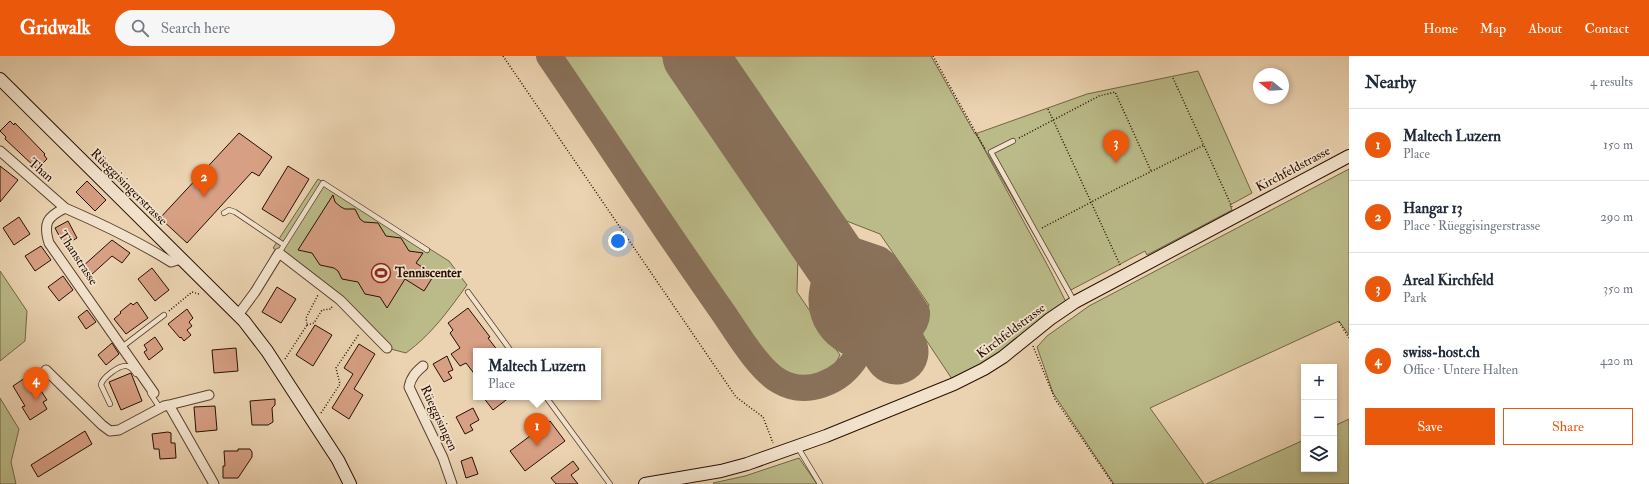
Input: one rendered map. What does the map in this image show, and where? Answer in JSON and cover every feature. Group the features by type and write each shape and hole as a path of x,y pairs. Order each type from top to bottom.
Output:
{"street":[{"name":"Rüeggisingerstrasse","path":"0,79 238,315 267,351 338,460 350,484"},
{"name":"Than","path":"0,151 65,208"},
{"name":"Kirchfeldstrasse","path":"646,484 721,471 798,446 968,378 991,366 1074,302 1349,156"},
{"name":"Thanstrasse","path":"154,393 49,243 46,231 48,222 54,214 65,208 121,233 171,262 181,259"},
{"path":"238,315 255,292 279,253 340,300 387,348"},
{"name":"Rüeggisingen","path":"423,366 414,374 410,381 409,387 444,458 452,484"},
{"path":"46,370 110,431 119,430 160,408 209,395"},
{"path":"169,405 214,484"}],"lane":[{"path":"1014,141 991,152 1074,302"},
{"path":"279,253 323,183 427,250"},
{"path":"224,213 229,210 235,212 284,245"},
{"path":"468,292 509,348"},
{"path":"122,347 164,314"},
{"path":"110,404 101,382 105,377 122,366 126,366 134,372 160,408"},
{"path":"548,400 610,484"},
{"path":"798,446 820,484"}],"path":[{"path":"503,56 736,397 763,417 777,452"},
{"path":"1174,78 1236,216"},
{"path":"1014,141 1099,96 1115,92 1151,171"},
{"path":"1048,109 1125,276"},
{"path":"1035,232 1204,145"},
{"path":"174,307 192,292 200,294 198,289"},
{"path":"285,359 307,325 306,318 318,294"},
{"path":"307,325 314,323 322,310 331,309 333,305"},
{"path":"1339,322 1349,338"},
{"path":"321,413 340,384 336,368 362,328"},
{"path":"1029,337 1055,398 1113,484"}],"green space":[{"path":"558,56 662,56 798,254 797,292 840,355 834,365 818,376 809,378 789,376 770,366"},
{"path":"732,56 931,56 975,134 1087,94 1198,71 1252,193 1230,205 1232,210 1147,255 1145,251 1067,292 976,134 1066,302 1003,351 981,365 952,379 922,334 929,305 880,234 844,220"},
{"path":"1349,169 1349,335 1339,321 1150,408 1204,484 1114,484 1053,393 1037,347 1047,336 1089,306"},
{"name":"Tenniscenter","path":"318,179 449,261 467,285 432,330 406,353 387,348 340,300 273,248"},
{"path":"0,271 27,311 25,341 0,361"},
{"path":"0,398 19,429 11,462 16,484 0,484"},
{"path":"1349,419 1349,484 1206,484 1301,441 1301,472 1337,472 1337,425"},
{"path":"799,458 817,484 713,483 745,476"}],"building":[{"path":"10,121 14,125 15,123 45,154 44,155 47,159 37,169 5,139 6,137 0,131"},
{"path":"239,133 272,157 259,176 252,172 187,243 160,218"},
{"path":"0,166 18,180 0,202"},
{"path":"288,166 309,179 283,222 262,209"},
{"path":"87,181 106,200 95,211 76,192"},
{"path":"333,195 335,202 345,209 355,209 360,219 364,222 378,223 386,236 401,238 409,251 423,253 416,263 434,275 424,291 405,279 387,308 380,297 365,294 358,282 342,279 338,271 334,268 320,265 312,253 298,250"},
{"path":"19,217 30,234 14,245 3,228"},
{"path":"68,221 77,238 64,245 55,228"},
{"path":"112,240 130,253 122,263 112,256 90,276 82,267"},
{"path":"41,246 51,260 35,271 25,256"},
{"path":"152,268 169,290 155,301 138,279"},
{"path":"63,276 73,290 59,301 48,287"},
{"path":"277,287 296,299 281,323 262,312"},
{"path":"137,302 148,318 126,334 114,319 131,303 133,305"},
{"path":"468,308 490,337 488,338 496,348 473,348 473,372 466,363 460,366 451,354 460,348 450,333 453,330 448,323"},
{"path":"187,309 193,318 189,322 192,326 187,330 191,335 184,341 168,324"},
{"path":"87,310 96,322 86,329 78,317"},
{"path":"315,325 332,335 313,366 296,355"},
{"path":"155,337 163,349 149,360 144,352 147,350 144,345"},
{"path":"112,343 119,354 106,365 98,355"},
{"path":"359,344 375,354 354,389 363,395 349,419 332,408 353,374 344,368"},
{"path":"236,348 238,371 214,373 212,350"},
{"path":"447,356 453,370 448,372 452,378 444,382 433,364"},
{"path":"131,373 142,401 121,410 109,382"},
{"path":"28,376 34,384 36,383 47,400 43,402 47,409 30,420 22,407 25,406 13,386"},
{"path":"275,399 275,405 272,408 273,422 268,425 252,425 250,401"},
{"path":"485,400 506,400 493,410"},
{"path":"215,406 217,430 196,432 194,407"},
{"path":"473,408 479,420 470,425 473,430 465,434 456,417"},
{"path":"550,421 565,441 525,471 510,451"},
{"path":"85,431 92,444 38,477 31,465"},
{"path":"171,433 171,443 175,443 176,458 160,459 159,449 154,449 152,434"},
{"path":"238,449 250,449 252,452 252,457 238,478 223,478 223,466 225,466 224,451 238,451"},
{"path":"472,457 478,474 466,478 461,461"},
{"path":"573,461 579,469 571,475 578,484 556,484 551,478"}],"taxiway":[{"path":"549,56 741,339 755,359 771,375 789,386 800,388 822,385 842,374 857,356 863,340 863,315 855,290"},
{"path":"816,234 826,241 879,259 885,264 917,312 915,323 907,333 886,345 864,347 852,344 833,330 826,320 822,309 822,290 828,264 826,248"}],"runway":[{"path":"695,56 896,352"}],"place":[{"name":"Areal Kirchfeld","path":"1116,163"},
{"name":"Hangar 13","path":"204,197"},
{"name":"Tenniscenter","path":"381,273"},
{"name":"swiss-host.ch","path":"36,400"},
{"name":"Maltech Luzern","path":"537,446"}]}
